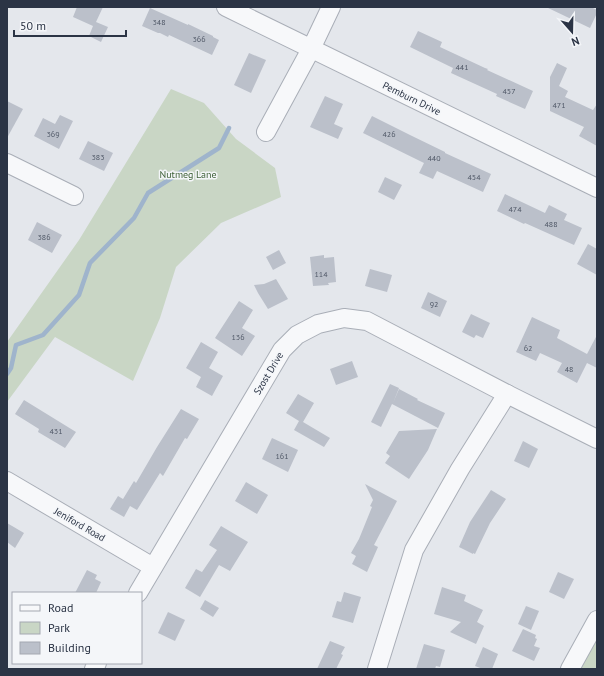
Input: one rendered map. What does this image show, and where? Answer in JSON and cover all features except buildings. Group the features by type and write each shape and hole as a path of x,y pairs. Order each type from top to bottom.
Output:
{"street":[{"name":"Pemburn Drive","path":"226,7 597,188"},
{"path":"266,132 311,49 331,7"},
{"path":"7,163 74,196"},
{"name":"Szost Drive","path":"139,592 282,350 297,335 318,324 344,318 367,321 597,439"},
{"path":"377,669 414,550 460,469 507,394"},
{"name":"Jeniford Road","path":"7,481 153,567"},
{"path":"570,669 597,620"}],"green space":[{"name":"Nutmeg Lane","path":"171,89 204,103 236,139 275,168 281,197 221,223 176,267 160,318 133,381 55,337 7,402 7,342 79,240"},
{"path":"597,637 597,669 579,669"}],"waterway":[{"path":"7,374 11,368 16,345 43,335 79,295 90,263 134,218 148,193 219,148 229,128"}]}
